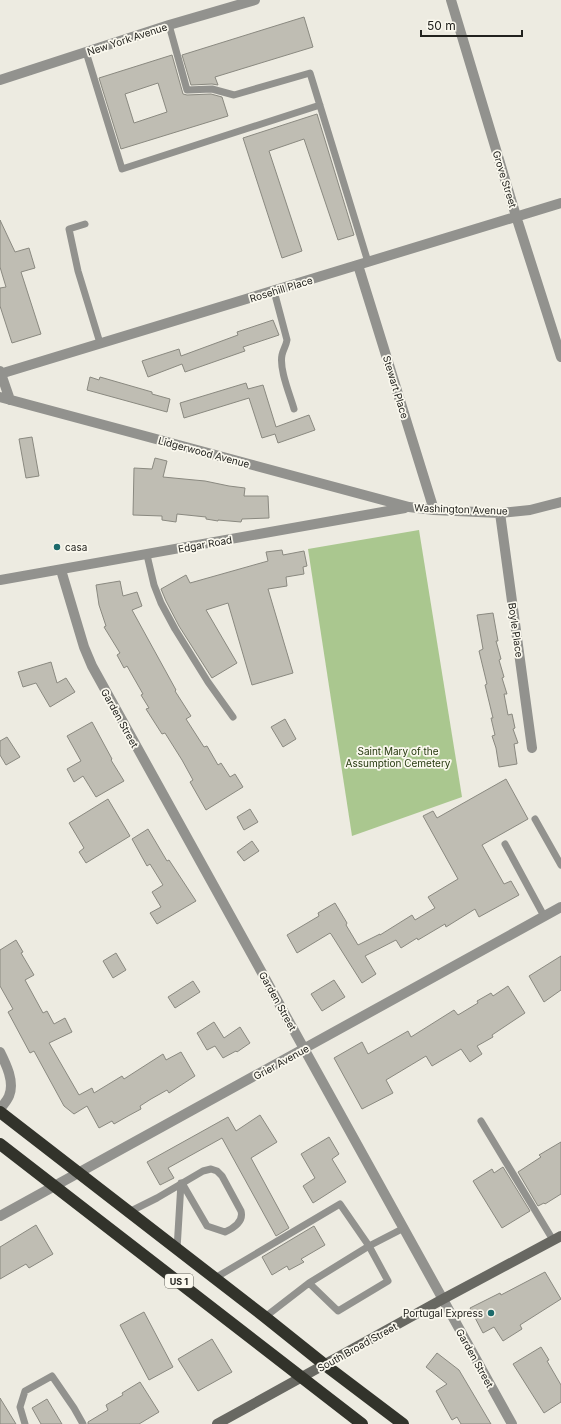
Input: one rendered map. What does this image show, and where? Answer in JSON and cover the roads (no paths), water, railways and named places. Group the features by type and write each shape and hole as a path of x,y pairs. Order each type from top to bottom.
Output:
{"highway":[{"name":"US 1","path":"0,1111 265,1317 324,1365 404,1424"},
{"name":"US 1","path":"0,1144 362,1424"}],"street":[{"name":"New York Avenue","path":"0,80 169,25 255,0"},
{"name":"Grove Street","path":"451,0 516,216 561,357"},
{"name":"Rosehill Place","path":"0,373 561,203"},
{"name":"Stewart Place","path":"358,265 434,510"},
{"path":"0,373 5,398"},
{"name":"Lidgerwood Avenue","path":"5,398 409,507"},
{"name":"Washington Avenue","path":"409,507 434,510 500,513 530,510 561,502"},
{"name":"Edgar Road","path":"0,580 147,555 409,507"},
{"name":"Boyle Place","path":"500,513 532,748"},
{"name":"Garden Street","path":"61,570 84,648 92,666 512,1424"},
{"name":"Grier Avenue","path":"0,1216 561,907"},
{"path":"0,1052 8,1070 10,1089 9,1096 0,1111"},
{"name":"South Broad Street","path":"217,1424 557,1238"}],"lane":[{"path":"169,25 187,90 212,90 234,95 310,73 368,262"},
{"path":"86,52 122,169 320,106"},
{"path":"85,224 69,230 78,271 100,343"},
{"path":"274,291 287,340 282,355 282,367 294,409"},
{"path":"147,555 154,585 161,603 175,629 208,682 233,717"},
{"path":"535,819 561,865"},
{"path":"506,844 544,916"},
{"path":"481,1121 557,1238"},
{"path":"129,1212 157,1198 182,1183 207,1169 216,1171 222,1176 241,1211 242,1217 240,1222 225,1232 207,1226 182,1183"},
{"path":"177,1249 182,1183"},
{"path":"215,1278 340,1204 369,1246 388,1281 338,1310 309,1283"},
{"path":"265,1317 309,1283 369,1246 404,1228"},
{"path":"25,1424 20,1407 25,1391 52,1376 83,1424"}],"place":[{"name":"casa","path":"57,547"},
{"name":"Portugal Express","path":"491,1313"}],"park label":[{"name":"Saint Mary of the Assumption Cemetery","path":"398,756"}]}
